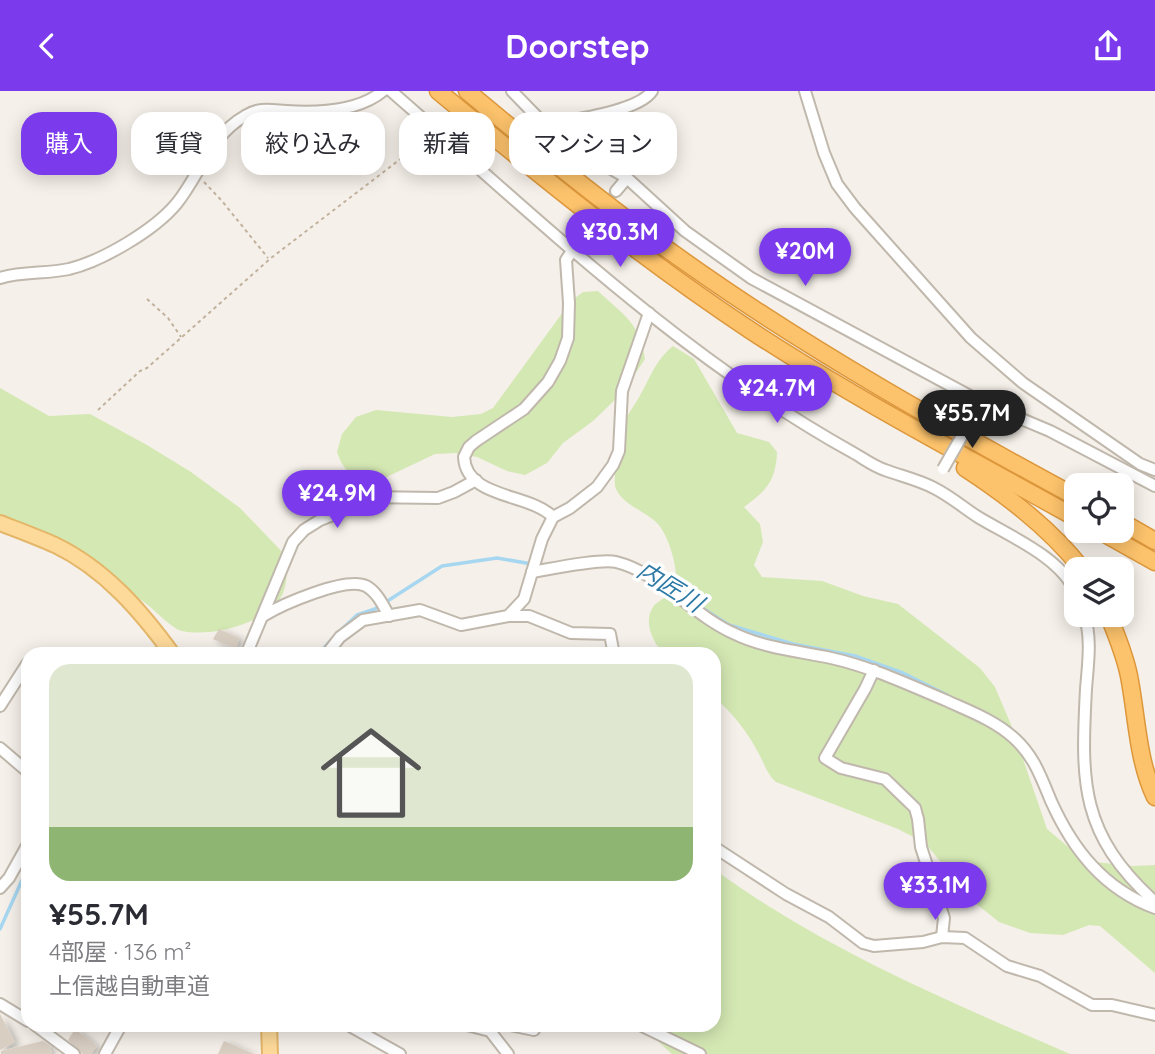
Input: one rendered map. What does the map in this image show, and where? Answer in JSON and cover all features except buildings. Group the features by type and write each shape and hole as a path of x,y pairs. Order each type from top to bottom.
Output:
{"highway":[{"path":"438,91 615,235 801,366 986,481 1048,531 1071,557"},
{"path":"467,91 573,179 699,272 898,398 1064,491"},
{"path":"751,330 888,414 1064,511"},
{"path":"1134,525 1155,534"},
{"path":"1134,528 1155,541"},
{"path":"1121,543 1155,562"},
{"path":"1112,627 1128,672 1143,761 1155,797"}],"main road":[{"path":"0,523 57,546 100,575 126,596 167,647"},
{"path":"269,1032 270,1054"}],"street":[{"path":"227,131 243,116 257,110 267,108 324,111 352,106 376,97 383,91"},
{"path":"391,91 415,112"},
{"path":"512,91 532,112"},
{"path":"603,112 643,101 652,91"},
{"path":"805,91 824,153 838,184 855,208 971,338 1023,383 1140,464 1155,470"},
{"path":"0,278 69,269 108,255 142,233 176,204 194,175"},
{"path":"487,175 649,313 766,401 881,469 934,487 979,518 1028,544 1064,574"},
{"path":"621,175 685,231 751,278 981,403 1050,431 1155,486"},
{"path":"616,191 626,178"},
{"path":"553,517 544,508 491,491 468,473 464,461 469,447 524,409 548,382 560,361 568,338 566,260 582,236"},
{"path":"508,616 524,599 542,538 553,517 570,508 597,487 616,458 619,451 622,391 649,313"},
{"path":"934,487 981,403"},
{"path":"249,647 293,543 312,525 340,512 362,497 438,498 476,480"},
{"path":"532,572 613,561 660,583 690,607 733,633 765,645 874,670 983,717 1013,737 1032,757 1059,818 1081,854 1108,883 1124,894 1155,908"},
{"path":"263,616 277,607 330,587 352,584 366,586 375,593 388,616"},
{"path":"332,647 340,637 363,620 421,610 461,625 508,616 529,616 571,633 610,634 612,647"},
{"path":"1086,627 1089,648 1083,746 1085,781 1091,811 1106,844 1124,872 1155,902"},
{"path":"874,670 866,689 825,758 841,768 886,779 915,808 921,847 944,918 942,937"},
{"path":"0,706 21,673"},
{"path":"0,748 21,766"},
{"path":"721,852 786,894 830,917 863,943 874,946 923,942 942,937 965,938 1007,966 1040,976 1091,1005 1112,1005 1155,1015"},
{"path":"0,888 21,857"},
{"path":"0,1004 21,1017"},
{"path":"44,1032 74,1054"},
{"path":"105,1054 117,1032"},
{"path":"361,1032 400,1054"},
{"path":"491,1032 508,1054"},
{"path":"654,1032 700,1054"}],"path":[{"path":"99,410 140,371 148,368 269,260 399,160"},
{"path":"194,175 209,186 269,260"},
{"path":"147,299 168,319 182,338"}],"green space":[{"path":"598,291 623,313 634,327 645,359 623,392 593,421 563,443 547,463 525,475 507,471 477,457 456,453 435,454 376,482 361,485 352,479 337,452 342,434 356,417 376,410 452,417 481,414 493,408 571,301 583,292"},
{"path":"673,346 694,359 737,433 769,442 777,452 772,478 758,496 744,507 760,524 763,542 754,565 762,577 822,581 863,596 898,604 980,668 995,687 1012,727 1047,829 1085,861 1133,866 1155,865 1155,973 1100,926 1089,925 1063,935 1030,933 999,922 974,902 925,843 898,829 776,782 768,773 745,731 721,704 721,647 659,647 649,626 650,613 654,605 676,590 675,565 670,546 658,524 624,500 616,489 614,450 618,433 667,351"},
{"path":"0,388 49,416 90,414 191,472 240,508 287,557 287,575 281,598 269,611 246,623 219,631 182,631 109,579 0,518"},
{"path":"721,874 798,924 841,948 932,993 1070,1054 672,1054 648,1032 721,1032"}],"waterway":[{"name":"内匠川","path":"340,631 357,615 375,609 442,566 497,558 532,564"},
{"name":"内匠川","path":"696,604 729,625 793,644 855,656 903,673 947,695"},
{"name":"内匠川","path":"325,647 332,639"},
{"name":"内匠川","path":"0,929 21,882"}],"tunnel":[{"path":"582,236 616,191"}]}
